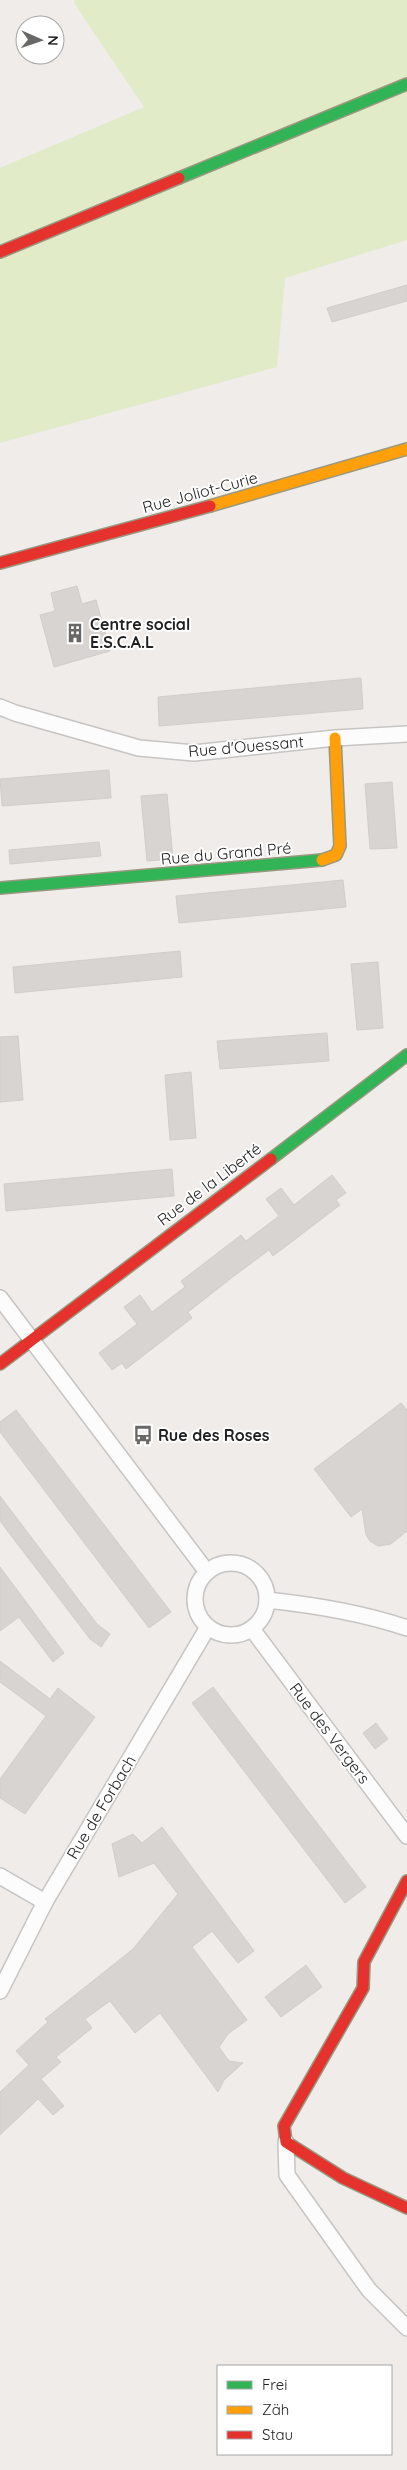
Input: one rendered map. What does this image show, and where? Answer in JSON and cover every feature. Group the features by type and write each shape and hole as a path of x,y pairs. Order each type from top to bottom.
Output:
{"street":[{"path":"0,252 407,84"},
{"name":"Rue Joliot-Curie","path":"0,563 287,485 407,449"},
{"name":"Rue d'Ouessant","path":"0,707 15,713 139,748 194,753 335,738 407,734"},
{"name":"Rue du Grand Pré","path":"0,888 320,861 336,854 340,846 335,738"},
{"name":"Rue de la Liberté","path":"0,1364 234,1184 407,1055"},
{"path":"0,1298 207,1572"},
{"path":"221,1564 242,1564 253,1570 264,1584 267,1600 263,1616 252,1629 233,1636 220,1634 208,1627 199,1616 195,1604 197,1586 207,1572 221,1564"},
{"path":"267,1600 332,1610 386,1621 407,1628"},
{"name":"Rue de Forbach","path":"0,1991 45,1902 208,1627"},
{"name":"Rue des Vergers","path":"252,1629 407,1836"},
{"path":"0,1876 45,1902"},
{"path":"407,1881 364,1962 363,1988 284,2126 287,2175 368,2290 407,2328"},
{"path":"286,2142 343,2178 407,2208"}],"green space":[{"path":"75,0 407,0 407,240 285,278 277,367 0,443 0,168 144,107 74,3"}],"building":[{"path":"407,285 407,301 332,322 327,308"},
{"name":"Centre social E.S.C.A.L","path":"77,586 82,604 96,600 110,651 54,667 40,615 55,611 51,593"},
{"path":"361,678 363,709 159,726 158,697"},
{"path":"109,770 111,798 2,806 0,779"},
{"path":"392,782 397,848 370,849 365,784"},
{"path":"167,794 173,859 147,861 141,796"},
{"path":"99,842 101,856 10,864 9,850"},
{"path":"343,880 346,907 179,923 176,896"},
{"path":"180,951 182,977 15,993 13,967"},
{"path":"378,962 383,1028 357,1030 351,964"},
{"path":"327,1033 329,1061 220,1069 217,1041"},
{"path":"18,1036 23,1100 0,1102 0,1037"},
{"path":"191,1072 196,1138 170,1140 165,1075"},
{"path":"172,1169 174,1196 6,1211 4,1184"},
{"path":"332,1175 346,1193 336,1200 340,1205 273,1256 269,1250 234,1276 188,1312 192,1318 126,1369 122,1363 112,1370 99,1353 137,1324 124,1307 140,1295 152,1312 185,1287 181,1281 241,1235 246,1241 279,1216 266,1199 281,1188 294,1205"},
{"path":"401,1403 407,1410 407,1531 391,1544 378,1546 370,1541 366,1535 362,1509 351,1517 314,1469"},
{"path":"16,1410 171,1612 149,1628 0,1432 0,1422"},
{"path":"0,1496 97,1624 110,1634 101,1647 90,1639 0,1521"},
{"path":"0,1567 64,1653 53,1662 19,1617 0,1631"},
{"path":"0,1661 50,1699 58,1688 95,1717 25,1814 0,1798 0,1779 46,1716 0,1682"},
{"path":"213,1687 366,1887 345,1903 192,1703"},
{"path":"376,1723 388,1739 375,1749 363,1733"},
{"path":"162,1827 254,1951 238,1963 212,1931 192,1947 247,2020 228,2034 219,2047 229,2061 243,2063 224,2080 218,2092 160,2013 135,2033 110,2001 85,2019 92,2028 56,2057 61,2062 41,2079 64,2106 53,2115 38,2099 0,2135 0,2092 29,2065 16,2051 48,2022 45,2019 133,1949 178,1894 154,1863 119,1877 112,1844 133,1834 142,1843"},
{"path":"306,1965 322,1987 281,2017 265,1997"}],"traffic: fast":[{"path":"179,178 407,84"},
{"path":"0,888 322,860"},
{"path":"271,1159 407,1055"}],"traffic: slow":[{"path":"210,506 407,449"},
{"path":"322,860 336,855 340,846 335,738"}],"traffic: jam":[{"path":"0,252 179,178"},
{"path":"0,563 210,506"},
{"path":"0,1364 271,1159"},
{"path":"407,1881 364,1962 363,1988 284,2126 286,2142 343,2178 407,2208"}],"place":[{"name":"Centre social E.S.C.A.L","path":"75,633"},
{"name":"Rue des Roses","path":"143,1435"}]}
